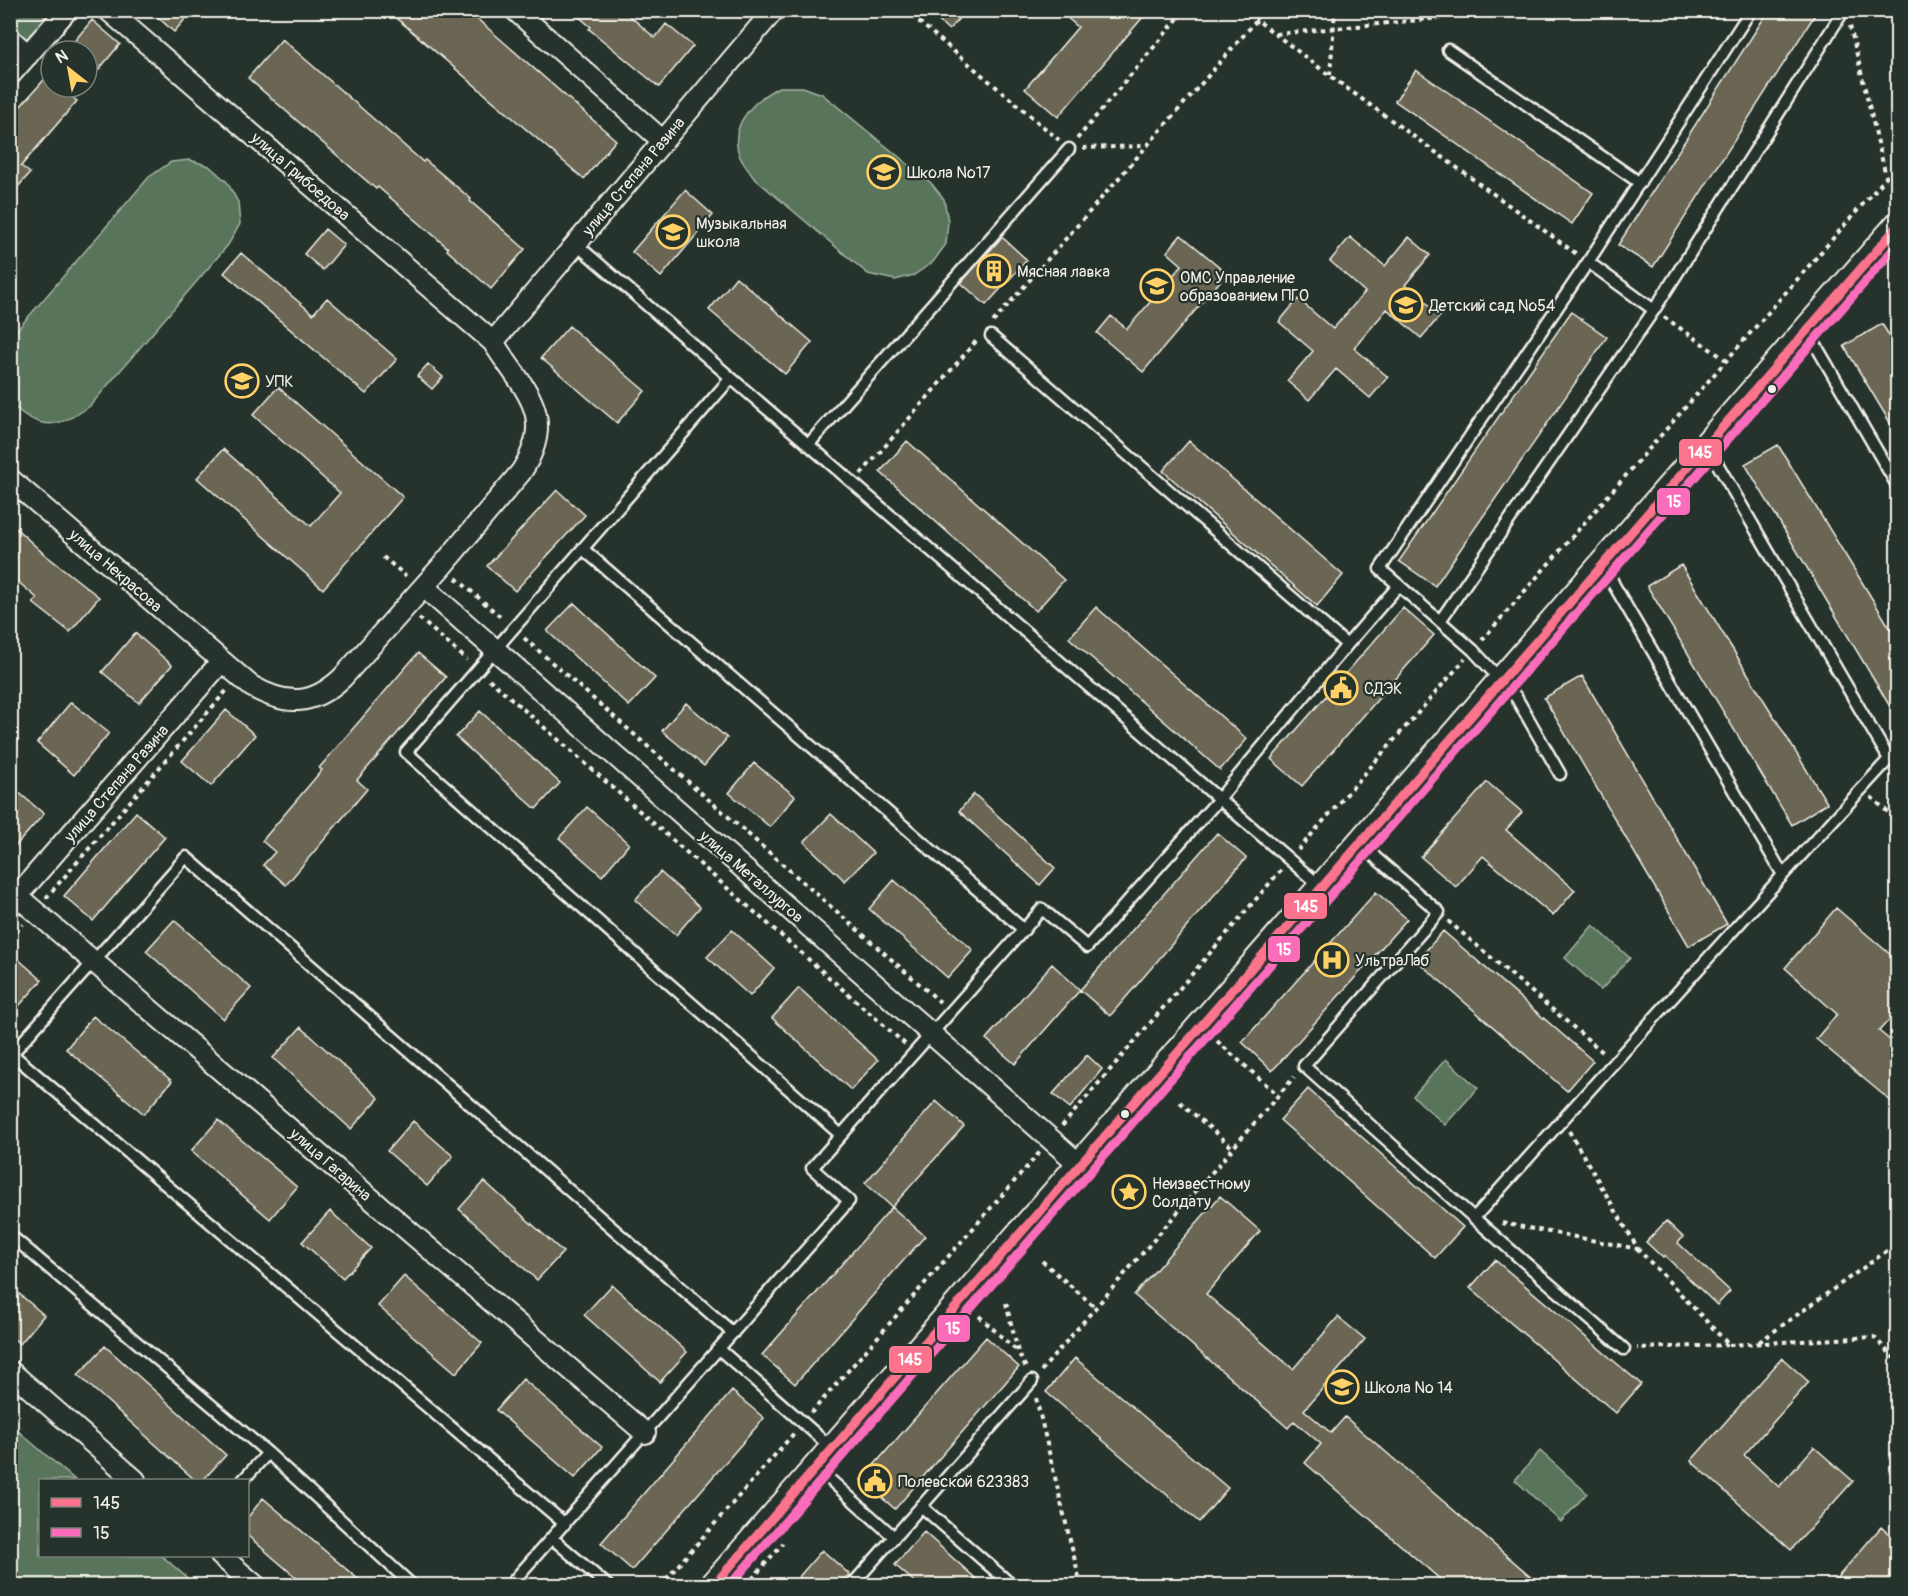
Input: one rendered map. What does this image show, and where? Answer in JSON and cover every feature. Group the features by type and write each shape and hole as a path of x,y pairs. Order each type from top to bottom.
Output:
{"street":[{"path":"10,75 67,10"},
{"name":"улица Грибоедова","path":"108,10 493,342 525,386 536,419 536,439 528,461 442,566"},
{"path":"515,10 663,141"},
{"name":"улица Степана Разина","path":"493,342 774,10"},
{"path":"10,39 28,55"},
{"path":"712,1586 1898,225"},
{"name":"улица Некрасова","path":"10,479 221,662 264,693 300,700 315,698 330,690 442,566"},
{"name":"улица Металлургов","path":"424,587 1080,1165"},
{"name":"улица Степана Разина","path":"13,897 221,662"},
{"name":"улица Гагарина","path":"13,897 35,911 645,1432"},
{"path":"10,1371 134,1479"},
{"path":"222,1557 255,1586"}],"lane":[{"path":"1560,774 1516,697 1473,650 1380,568 1588,262 1751,10"},
{"path":"1440,621 1654,310 1844,10"},
{"path":"1448,50 1640,183"},
{"path":"808,445 1069,148"},
{"path":"576,244 1321,887"},
{"path":"1588,262 1654,310"},
{"path":"1807,330 1898,487"},
{"path":"987,334 1347,645"},
{"path":"731,378 406,752 841,1135"},
{"path":"1706,445 1889,759"},
{"path":"583,549 1024,930"},
{"path":"1604,561 1614,585 1783,875"},
{"path":"509,1586 849,1201 812,1168 841,1135 1042,909 1087,947 1220,799 1399,585"},
{"path":"1474,1218 1898,749"},
{"path":"1361,841 1376,858 1439,912 1304,1066 1624,1349"},
{"path":"565,1524 11,1055 93,961 186,857 733,1333"},
{"path":"10,1235 268,1453 413,1586"},
{"path":"719,1348 833,1449"},
{"path":"850,1586 1032,1381"},
{"path":"244,1479 268,1453"},
{"path":"816,1468 894,1537"},
{"path":"921,1506 1013,1586"},
{"path":"552,1538 608,1586"}],"path":[{"path":"906,10 1069,148 1146,146"},
{"path":"1069,148 1185,10"},
{"path":"1251,10 1257,20 1330,76 1588,262"},
{"path":"1330,76 1335,10"},
{"path":"1275,34 1521,10"},
{"path":"1884,10 1898,12"},
{"path":"992,323 1257,20"},
{"path":"1849,22 1886,177"},
{"path":"660,1586 1051,1140 1290,860 1898,164"},
{"path":"1654,310 1726,360"},
{"path":"853,483 987,334"},
{"path":"383,557 406,576 414,568"},
{"path":"442,566 951,1012"},
{"path":"406,607 915,1052"},
{"path":"10,939 239,676"},
{"path":"1862,789 1898,821"},
{"path":"1439,912 1614,1063"},
{"path":"1217,1041 1278,1095"},
{"path":"1032,1381 1304,1066"},
{"path":"1180,1102 1233,1148"},
{"path":"1563,1120 1638,1249 1729,1345"},
{"path":"1474,1218 1638,1249"},
{"path":"1757,1343 1898,1243"},
{"path":"1042,1261 1095,1307"},
{"path":"1006,1303 1018,1352 1032,1381 1081,1586"},
{"path":"979,1316 1018,1352"},
{"path":"1624,1349 1874,1337 1898,1362"}],"green space":[{"path":"11,11 58,11 27,46 11,32"},
{"path":"779,87 803,87 822,94 931,183 944,199 948,221 946,244 933,262 914,275 895,280 868,274 753,177 740,157 737,134 740,124 752,106"},
{"path":"190,160 209,166 227,182 238,202 240,224 228,245 90,406 69,419 50,424 41,423 22,413 11,404 11,337 149,177 171,162"},
{"path":"1593,925 1630,958 1601,990 1565,958"},
{"path":"1446,1059 1478,1088 1445,1125 1413,1096"},
{"path":"10,1424 74,1479 39,1479 39,1557 163,1557 193,1583 191,1585 11,1585"},
{"path":"1540,1451 1587,1493 1561,1522 1515,1480"}],"building":[{"path":"150,10 193,10 174,32"},
{"path":"387,10 467,10 616,140 584,179"},
{"path":"571,10 623,10 655,38 666,24 693,46 659,87 589,29 591,27"},
{"path":"926,10 966,10 949,30"},
{"path":"1058,10 1149,10 1058,117 1025,89 1078,27"},
{"path":"1769,10 1818,10 1653,267 1618,245"},
{"path":"92,20 120,44 99,69 99,39 76,39"},
{"path":"282,39 423,162 425,160 471,199 470,201 525,249 491,289 378,187 376,189 248,78"},
{"path":"1416,70 1593,193 1572,224 1395,101"},
{"path":"39,85 39,99 75,99 77,101 21,166 30,173 10,196 10,118"},
{"path":"685,190 713,215 661,277 632,252"},
{"path":"325,229 344,245 323,270 304,254"},
{"path":"1181,235 1227,273 1143,372 1097,333 1111,316 1127,329 1182,265 1167,252"},
{"name":"Мясная лавка","path":"1002,237 1027,260 986,305 961,283"},
{"path":"1350,237 1385,266 1409,237 1430,255 1405,285 1441,315 1421,338 1387,309 1354,348 1388,377 1370,398 1336,369 1309,400 1287,381 1313,351 1279,322 1298,299 1333,329 1365,292 1330,261"},
{"path":"241,253 313,314 327,298 397,359 366,394 224,273"},
{"path":"736,277 812,342 785,374 709,310"},
{"path":"1571,312 1607,337 1435,586 1399,561"},
{"path":"1882,324 1898,350 1898,436 1844,346"},
{"path":"569,326 645,391 617,423 541,358"},
{"path":"428,364 443,377 432,389 417,376"},
{"path":"278,387 403,497 323,589 197,478 223,449 311,526 340,493 253,415"},
{"path":"907,441 1064,580 1036,611 880,472"},
{"path":"1189,441 1343,575 1317,606 1163,471"},
{"path":"1778,445 1898,641 1898,720 1745,464"},
{"path":"557,490 585,515 515,591 487,566"},
{"path":"10,523 43,553 99,597 70,632 33,603 37,598 10,575"},
{"path":"1681,565 1827,803 1792,825 1647,586"},
{"path":"574,603 655,678 629,706 547,631"},
{"path":"1096,607 1247,739 1220,770 1069,638"},
{"path":"1403,608 1434,635 1302,786 1271,759"},
{"path":"135,633 172,665 139,703 102,672"},
{"path":"418,653 446,677 357,780 367,789 286,885 263,865 275,852 262,841 322,770 319,768"},
{"path":"1582,676 1727,924 1689,946 1544,698"},
{"path":"71,702 109,733 74,775 37,743"},
{"path":"686,703 727,738 704,766 662,731"},
{"path":"226,710 255,735 211,786 182,761"},
{"path":"480,711 560,783 536,809 456,737"},
{"path":"754,763 795,796 770,827 729,793"},
{"path":"1487,782 1522,812 1506,830 1575,890 1553,916 1483,856 1456,887 1421,857"},
{"path":"10,785 44,814 10,852"},
{"path":"974,794 1055,868 1040,885 959,811"},
{"path":"587,807 629,844 602,876 559,838"},
{"path":"136,812 165,837 93,921 64,896"},
{"path":"831,814 873,853 845,881 804,842"},
{"path":"1217,833 1246,858 1110,1016 1080,990"},
{"path":"660,872 700,907 676,935 635,900"},
{"path":"894,880 973,950 948,978 869,909"},
{"path":"1376,892 1407,919 1272,1071 1242,1042"},
{"path":"1836,908 1898,961 1898,1010 1879,1031 1898,1047 1898,1107 1816,1039 1837,1014 1785,968"},
{"path":"174,920 251,988 223,1019 146,951"},
{"path":"732,930 774,968 750,996 707,957"},
{"path":"1443,931 1593,1061 1567,1091 1417,961"},
{"path":"10,952 42,980 10,1016"},
{"path":"1052,964 1080,990 1015,1064 986,1039"},
{"path":"799,988 878,1060 851,1090 772,1018"},
{"path":"93,1016 172,1081 144,1114 66,1049"},
{"path":"301,1027 379,1098 351,1129 273,1058"},
{"path":"1087,1055 1102,1069 1070,1108 1053,1094"},
{"path":"1308,1089 1463,1227 1435,1258 1280,1120"},
{"path":"936,1101 964,1126 892,1207 865,1183"},
{"path":"218,1120 297,1187 270,1219 191,1151"},
{"path":"413,1121 453,1156 427,1186 387,1151"},
{"path":"484,1181 563,1252 537,1280 459,1209"},
{"path":"1220,1196 1260,1231 1206,1294 1293,1369 1338,1317 1365,1339 1304,1410 1331,1433 1345,1417 1542,1586 1448,1586 1305,1463 1321,1444 1294,1421 1288,1428 1134,1295"},
{"path":"892,1207 925,1236 795,1384 762,1355"},
{"path":"330,1211 371,1248 343,1278 302,1242"},
{"path":"1666,1221 1683,1237 1678,1243 1730,1291 1717,1305 1665,1256 1663,1258 1646,1242"},
{"path":"1495,1260 1641,1384 1616,1413 1470,1288"},
{"path":"404,1276 482,1343 456,1373 378,1306"},
{"path":"612,1285 687,1352 660,1382 584,1315"},
{"path":"10,1286 44,1315 20,1344 10,1336"},
{"path":"986,1337 1019,1367 895,1509 861,1480"},
{"path":"105,1346 226,1455 204,1479 194,1479 78,1375"},
{"path":"1075,1358 1228,1488 1199,1522 1046,1392"},
{"path":"1782,1358 1809,1382 1744,1455 1779,1487 1814,1447 1853,1481 1791,1550 1691,1461"},
{"path":"523,1379 602,1447 575,1478 496,1410"},
{"path":"732,1391 764,1418 632,1570 601,1543"},
{"path":"263,1498 366,1586 306,1586 249,1537 249,1516"},
{"path":"1881,1527 1898,1542 1898,1574 1888,1586 1830,1586"},
{"path":"924,1532 984,1586 919,1586 895,1565"},
{"path":"822,1550 849,1574 838,1586 791,1586"}],"transit line":[{"name":"145","path":"713,1586 1898,226"},
{"name":"15","path":"729,1586 1898,244"}],"place":[{"name":"Школа №17","path":"884,172"},
{"name":"Музыкальная школа","path":"673,232"},
{"name":"Мясная лавка","path":"994,271"},
{"name":"ОМС Управление образованием ПГО","path":"1157,286"},
{"name":"Детский сад №54","path":"1406,305"},
{"name":"УПК","path":"242,381"},
{"name":"СДЭК","path":"1341,688"},
{"name":"УльтраЛаб","path":"1332,960"},
{"name":"Неизвестному Солдату","path":"1129,1192"},
{"name":"Школа № 14","path":"1342,1387"},
{"name":"Полевской 623383","path":"875,1481"}]}
